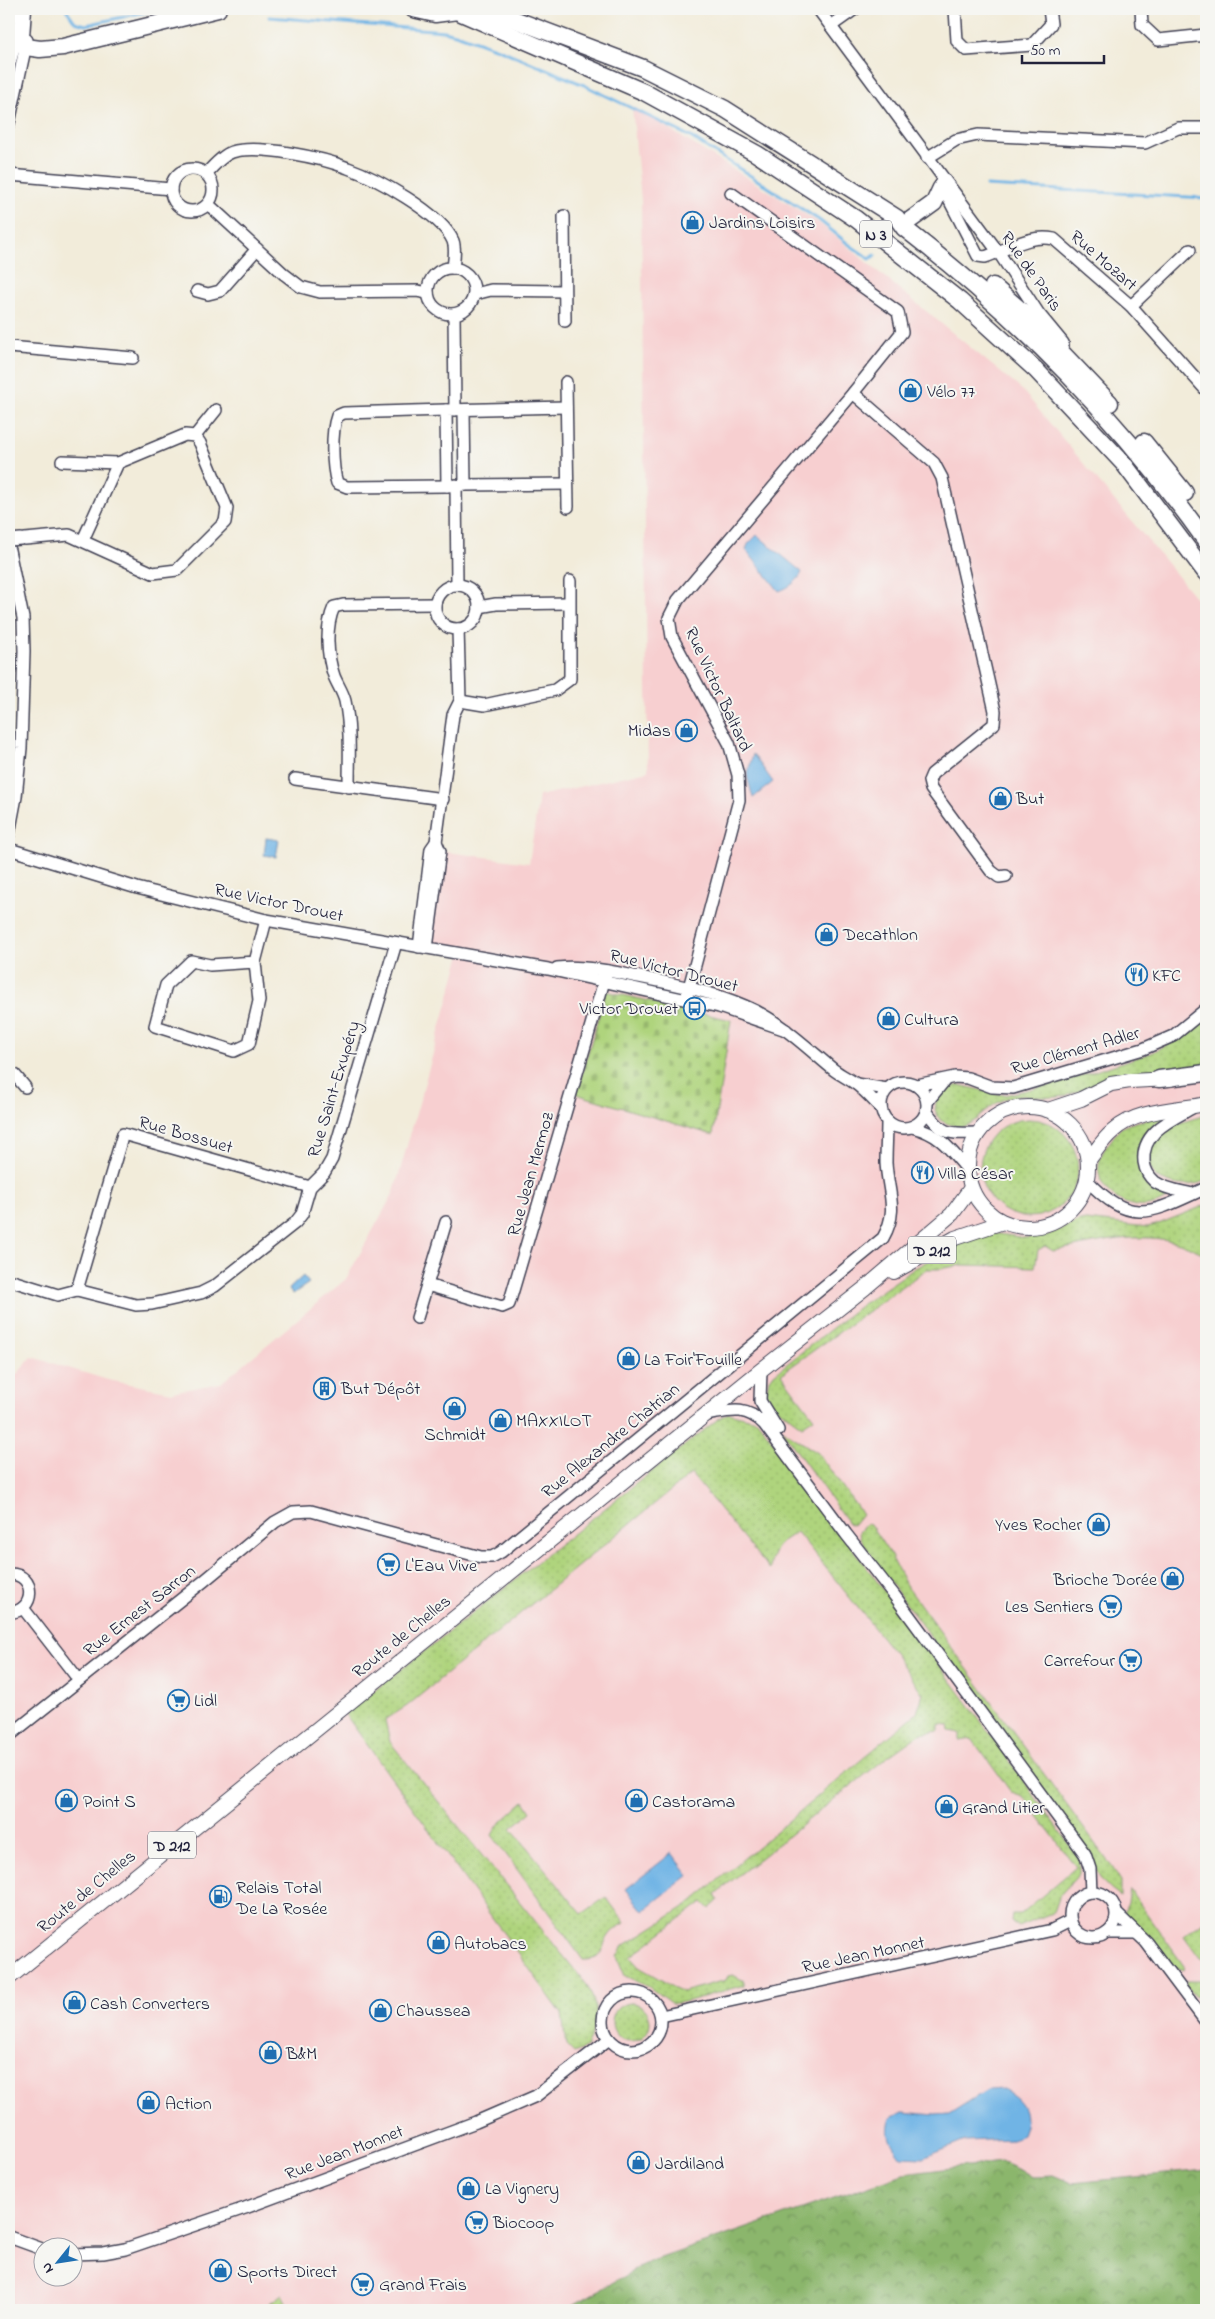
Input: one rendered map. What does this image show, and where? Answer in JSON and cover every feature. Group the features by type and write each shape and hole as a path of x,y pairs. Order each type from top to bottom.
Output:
{"highway":[{"path":"22,9 21,37 26,47 40,49 63,47 218,9"},
{"path":"413,9 436,14 455,10"},
{"name":"N 3","path":"487,9 643,68 725,109 903,220 904,228 1011,317 1095,401 1143,458 1206,541"},
{"name":"N 3","path":"455,10 644,92 757,154 856,219 960,301 1036,370 1124,464 1206,573"},
{"path":"903,220 934,203 940,182"},
{"path":"903,220 936,240 1024,313 1096,386 1165,466 1206,522"},
{"path":"1159,1079 1206,1073"}],"main road":[{"path":"1048,1110 1111,1084 1159,1079 1206,1080"},
{"path":"1088,1161 1108,1135 1121,1124 1151,1114 1200,1106"},
{"path":"1033,1107 1048,1110 1072,1126 1083,1142 1088,1161 1087,1180 1079,1199 1073,1207 1056,1220 1036,1227 1014,1226 1003,1222 984,1208 972,1188 967,1169 972,1144 978,1133 995,1116 1009,1109 1033,1107"},
{"name":"Route de Chelles","path":"9,1978 760,1370 865,1288 952,1214 972,1188"},
{"name":"Route de Chelles","path":"865,1288 955,1238 1003,1222"}],"street":[{"path":"9,66 16,42 17,9"},
{"path":"9,123 18,73 26,47 27,9"},
{"name":"Rue de Paris","path":"818,9 927,158 940,182 998,252 1039,314 1088,370 1096,386"},
{"path":"831,26 855,9"},
{"path":"955,9 957,41 966,50 1032,45 1050,24 1049,9"},
{"path":"1141,9 1142,25 1158,40 1206,35"},
{"path":"927,158 956,140 978,134 1145,143 1178,128 1206,128"},
{"path":"206,174 231,152 246,149 260,149 347,167 384,184 417,205 444,227 453,242 453,268"},
{"path":"194,168 206,174 211,179 213,192 208,204 195,211 180,208 172,196 171,189 172,182 180,171 194,168"},
{"path":"9,175 171,189"},
{"path":"940,182 978,256 986,257 998,252"},
{"name":"Rue Victor Baltard","path":"687,994 739,800 738,775 729,743 672,637 669,618 678,600 853,393 902,332 898,312 731,193"},
{"path":"208,204 284,274 301,287 320,292 417,291 428,293"},
{"path":"564,216 566,321"},
{"name":"Rue Mozart","path":"998,252 1032,238 1042,236 1054,239 1131,306 1206,390"},
{"path":"198,291 208,294 220,291 257,249"},
{"name":"Rue Mozart","path":"1131,306 1190,250"},
{"path":"453,268 467,274 472,279 474,294 468,308 454,314 440,311 434,306 428,293 429,285 438,272 453,268"},
{"path":"474,294 491,290 564,291"},
{"path":"454,314 457,584"},
{"path":"9,347 133,358"},
{"path":"566,382 568,507"},
{"path":"853,393 934,463 942,478 995,711 994,724 932,774 929,781 931,789 991,871 999,877 1006,876"},
{"path":"566,407 344,413 337,416 334,424 334,474 337,483 347,487 567,484"},
{"path":"195,436 216,410"},
{"path":"455,410 456,485"},
{"path":"9,540 69,535 153,573 176,570 225,522 227,508 200,443 195,436 185,435 118,463 62,461"},
{"path":"83,540 118,463"},
{"path":"9,550 11,577 23,618 24,651 21,748 16,797 9,834"},
{"path":"460,701 484,705 555,690 570,679 568,603 570,581"},
{"path":"457,584 464,586 475,594 479,607 475,620 465,628 458,629 445,626 440,622 436,617 434,604 444,588 457,584"},
{"path":"479,607 496,604 568,603"},
{"path":"349,787 348,721 345,699 329,658 329,617 334,608 343,605 434,604"},
{"path":"423,948 440,851 436,842 453,715 460,701 458,629"},
{"path":"9,744 21,748"},
{"path":"295,780 443,799"},
{"name":"Rue Victor Drouet","path":"9,848 137,888 266,920 548,969 604,983 687,994"},
{"path":"255,962 210,965 191,961 166,985 156,1026 234,1051 249,1044 259,1001 255,962 266,920"},
{"name":"Rue Saint-Exupéry","path":"9,1280 58,1295 77,1290 136,1306 152,1304 201,1293 215,1286 295,1222 302,1214 310,1187 324,1173 332,1159 396,943"},
{"name":"Rue Victor Drouet","path":"548,969 569,967 607,971 687,994 786,1030 839,1074 856,1084 881,1108 887,1121"},
{"name":"Rue Jean Mermoz","path":"427,1285 502,1307 509,1304 607,971"},
{"name":"Rue Clément Adler","path":"916,1085 955,1077 968,1078 992,1087 1013,1088 1144,1050 1173,1036 1206,1009"},
{"path":"9,1073 15,1075 25,1087"},
{"path":"887,1149 907,1128 923,1118 927,1107 945,1080"},
{"name":"Rue Victor Drouet","path":"856,1084 887,1089 901,1082 916,1085"},
{"path":"916,1085 924,1092 927,1107 936,1126 947,1134 978,1133"},
{"path":"881,1108 883,1094 887,1089"},
{"path":"1192,1194 1163,1186 1154,1181 1145,1167 1144,1158 1150,1137 1156,1130 1163,1124 1200,1106"},
{"path":"887,1121 907,1128 929,1131 943,1141 967,1169"},
{"name":"Rue Alexandre Chatrian","path":"293,1512 312,1511 481,1557 492,1557 501,1552 883,1238 890,1226 893,1208 886,1163 887,1121"},
{"name":"Rue Bossuet","path":"77,1290 123,1134 310,1187"},
{"path":"1087,1180 1104,1198 1116,1205 1136,1212 1153,1209 1206,1188"},
{"path":"417,1318 446,1222"},
{"path":"760,1370 760,1401 770,1418 851,1530 894,1595"},
{"path":"705,1415 736,1410 748,1412 760,1419 894,1595 1084,1854 1090,1869 1092,1892"},
{"name":"Rue Ernest Sarron","path":"9,1736 275,1522 293,1512"},
{"path":"9,1574 20,1575 29,1584 30,1597 24,1608 9,1612"},
{"path":"24,1608 80,1680"},
{"path":"1136,1933 1107,1933 1093,1938 1086,1936 1074,1928 1070,1921 1071,1907 1079,1896 1092,1892 1099,1892 1110,1900 1116,1913 1146,1942 1206,2022"},
{"path":"1107,1933 1115,1920 1116,1913"},
{"name":"Rue Jean Monnet","path":"661,2016 1052,1930 1070,1921"},
{"path":"635,1992 644,1994 652,1999 661,2016 659,2033 647,2046 631,2050 623,2049 609,2039 605,2033 603,2017 608,2004 619,1995 635,1992"},
{"name":"Rue Jean Monnet","path":"82,2254 103,2253 125,2249 245,2208 476,2122 536,2096 609,2039"},
{"path":"9,2237 32,2246"}],"shaded area":[{"path":"632,106 819,223 1022,390 1206,610 1206,2170 1072,2183 1053,2175 1034,2176 1001,2162 903,2174 649,2262 564,2310 290,2310 282,2294 260,2310 9,2310 9,1383 32,1357 108,1380 172,1392 221,1383 346,1279 394,1192 461,954 427,948 440,851 529,863 539,796 648,771 641,200"}],"green space":[{"path":"606,991 731,1020 713,1135 576,1094"},
{"path":"1206,1018 1206,1069 1149,1072 1115,1077 1065,1096 1021,1096 1008,1098 989,1108 975,1120 961,1126 951,1125 940,1120 935,1110 936,1102 947,1088 959,1085 1004,1095 1058,1083 1151,1053 1186,1035"},
{"path":"1206,1115 1206,1181 1191,1185 1180,1185 1155,1177 1147,1161 1154,1139 1169,1126"},
{"path":"1162,1116 1163,1119 1145,1136 1139,1154 1141,1172 1168,1193 1168,1197 1155,1204 1140,1206 1126,1203 1113,1196 1104,1186 1099,1173 1100,1159 1109,1143 1121,1128 1135,1122"},
{"path":"1029,1119 1048,1123 1063,1134 1074,1149 1078,1168 1074,1187 1063,1202 1048,1213 1029,1217 1010,1213 995,1202 984,1187 980,1168 984,1149 995,1134 1010,1123"},
{"path":"1206,1205 1206,1261 1203,1260 1205,1254 1180,1243 1157,1239 1127,1238 1053,1251 1045,1246 1038,1250 1035,1267 963,1265 927,1269 781,1374 814,1418 802,1426 775,1406 766,1393 769,1378 864,1303 915,1268 972,1238 992,1233 1027,1238 1045,1236 1086,1220 1147,1227"},
{"path":"728,1413 757,1420 978,1717 1079,1858 1079,1874 1060,1895 1054,1912 1018,1927 1011,1921 1012,1914 1021,1914 1076,1867 1023,1796 1011,1792 972,1739 960,1741 960,1733 950,1731 949,1725 939,1724 939,1731 920,1734 885,1759 715,1894 718,1901 709,1909 702,1902 630,1957 639,1967 682,1992 726,1980 728,1976 733,1975 744,1981 744,1985 672,2004 649,1987 625,1976 617,1957 622,1947 692,1902 917,1713 923,1694 895,1654 797,1532 778,1547 770,1570 691,1474 407,1706 385,1720 390,1742 587,1985 596,2010 595,2023 586,2048 574,2053 566,2045 562,2014 345,1714"},
{"path":"781,1429 818,1453 862,1514 853,1525 848,1523"},
{"path":"867,1523 870,1524 891,1556 906,1585 1112,1867 1121,1881 1121,1897 1104,1883 1094,1862 875,1561 860,1538 859,1532"},
{"path":"524,1801 531,1812 511,1828 582,1914 606,1897 625,1923 611,1934 598,1957 594,1959 583,1960 492,1835 498,1825"},
{"path":"1130,1890 1184,1966 1183,1970 1173,1967 1151,1937 1129,1920 1124,1912"},
{"path":"1206,1920 1206,1959 1200,1958 1184,1936"},
{"path":"1186,1980 1206,1980 1206,1990 1198,1997 1194,1996 1184,1984"},
{"path":"631,2003 644,2009 650,2022 644,2035 631,2041 618,2035 612,2022 618,2009"},
{"path":"1001,2162 1033,2176 1053,2175 1072,2183 1206,2170 1206,2310 564,2310 649,2262 903,2174"},
{"path":"282,2294 290,2310 260,2310"}],"water":[{"path":"757,535 802,572 796,581 779,591 746,550 748,544"},
{"path":"753,754 773,782 753,798 747,776"},
{"path":"266,838 279,840 276,857 264,855"},
{"path":"303,1276 309,1283 293,1294 289,1289"},
{"path":"672,1853 689,1875 643,1911 626,1889"},
{"path":"1003,2089 1016,2098 1024,2108 1026,2120 1022,2135 1013,2139 965,2141 923,2158 901,2157 891,2143 888,2129 891,2118 902,2112 935,2115 949,2114 987,2090"}],"waterway":[{"path":"66,9 75,22 86,25 160,9"},
{"path":"269,17 444,31 503,51 584,85 689,136 819,220 870,259 875,255"},
{"path":"986,186 1206,198"}],"place":[{"name":"Jardins Loisirs","path":"693,222"},
{"name":"Vélo 77","path":"911,391"},
{"name":"Midas","path":"687,730"},
{"name":"But","path":"1000,798"},
{"name":"Decathlon","path":"827,934"},
{"name":"KFC","path":"1136,975"},
{"name":"Victor Drouet","path":"694,1008"},
{"name":"Cultura","path":"888,1019"},
{"name":"Villa César","path":"922,1173"},
{"name":"La Foir'Fouille","path":"628,1359"},
{"name":"But Dépôt","path":"325,1388"},
{"name":"Schmidt","path":"455,1409"},
{"name":"MAXXILOT","path":"500,1420"},
{"name":"Yves Rocher","path":"1098,1524"},
{"name":"L'Eau Vive","path":"389,1565"},
{"name":"Brioche Dorée","path":"1173,1579"},
{"name":"Les Sentiers","path":"1110,1606"},
{"name":"Carrefour","path":"1131,1660"},
{"name":"Lidl","path":"178,1700"},
{"name":"Point S","path":"67,1801"},
{"name":"Castorama","path":"636,1801"},
{"name":"Grand Litier","path":"946,1807"},
{"name":"Relais Total De La Rosée","path":"220,1897"},
{"name":"Autobacs","path":"438,1943"},
{"name":"Cash Converters","path":"74,2003"},
{"name":"Chaussea","path":"380,2010"},
{"name":"B&M","path":"270,2053"},
{"name":"Action","path":"149,2103"},
{"name":"Jardiland","path":"639,2163"},
{"name":"La Vignery","path":"469,2188"},
{"name":"Biocoop","path":"477,2222"},
{"name":"Sports Direct","path":"221,2271"},
{"name":"Grand Frais","path":"363,2284"}]}
